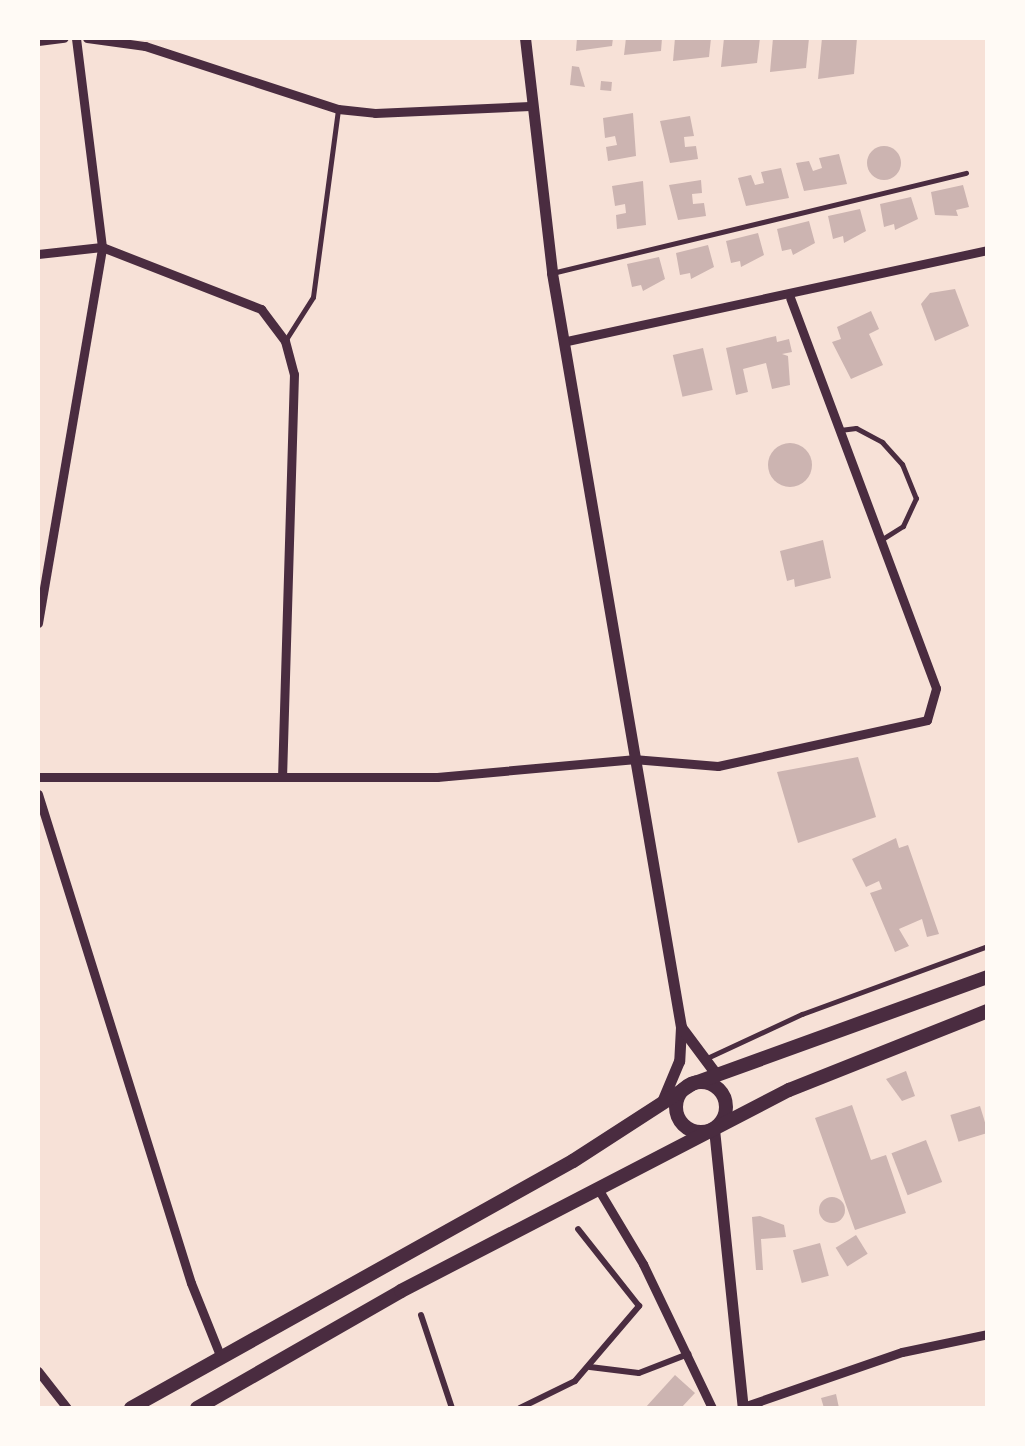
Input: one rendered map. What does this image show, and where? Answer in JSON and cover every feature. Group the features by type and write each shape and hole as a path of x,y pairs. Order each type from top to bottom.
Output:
{"main road":[{"path":"131,1408 573,1161 692,1084 988,976"},
{"path":"197,1408 597,1187 837,1067 988,1011"},
{"path":"692,1084 709,1084 722,1094 726,1109 714,1129 698,1132 679,1119 679,1095 692,1084"}],"street":[{"path":"38,41 64,38"},
{"path":"38,624 102,247 76,38"},
{"path":"87,38 145,46 338,109 530,106"},
{"path":"525,38 552,273 567,342 633,759 681,1028 679,1062 664,1099"},
{"path":"38,254 102,247 261,309 285,341 294,390 282,777"},
{"path":"567,342 790,298 988,250"},
{"path":"38,776 437,778 633,759 738,764 927,720 936,688 790,298"},
{"path":"38,794 191,1283 220,1355"},
{"path":"681,1028 716,1074"},
{"path":"714,1129 743,1408 902,1352 988,1334"},
{"path":"597,1187 688,1354 712,1408"},
{"path":"520,1408 566,1387 589,1367 640,1304 578,1229"},
{"path":"421,1315 452,1408"},
{"path":"589,1367 638,1374 688,1354"},
{"path":"38,1371 66,1408"}],"lane":[{"path":"285,341 312,297 338,109"},
{"path":"552,273 616,254 966,173"},
{"path":"840,430 856,428 882,442 902,464 916,498 904,526 881,540"},
{"path":"707,1058 802,1014 988,946"}],"building":[{"path":"577,38 613,38 612,46 576,51"},
{"path":"626,38 662,38 661,51 624,55"},
{"path":"675,38 711,38 709,57 673,61"},
{"path":"724,38 760,38 757,63 721,67"},
{"path":"773,38 809,38 806,68 770,72"},
{"path":"822,38 857,38 854,74 818,79"},
{"path":"572,66 579,67 585,87 570,85"},
{"path":"601,81 612,82 611,91 600,90"},
{"path":"633,113 636,156 608,161 606,147 617,145 615,136 605,138 603,118"},
{"path":"690,116 694,136 684,137 685,147 696,146 698,159 670,163 660,121"},
{"path":"884,146 896,151 901,163 896,175 884,180 872,175 867,163 872,151"},
{"path":"839,154 847,184 804,191 796,163 809,161 813,171 822,168 819,158"},
{"path":"781,168 789,198 746,206 738,178 751,175 755,185 764,183 761,172"},
{"path":"701,180 702,193 692,194 693,204 704,203 706,216 678,220 669,185"},
{"path":"643,181 646,225 617,229 616,215 626,213 625,204 615,206 612,186"},
{"path":"963,185 969,207 956,210 958,216 935,215 931,192"},
{"path":"911,197 918,219 895,230 894,224 884,227 880,204"},
{"path":"860,209 866,231 844,243 843,236 833,239 828,216"},
{"path":"809,221 815,243 793,255 791,249 782,251 777,229"},
{"path":"758,233 764,255 741,267 740,261 731,263 726,241"},
{"path":"708,245 714,267 691,279 690,273 680,275 676,253"},
{"path":"659,257 665,279 643,291 641,285 632,287 627,264"},
{"path":"955,289 969,326 935,341 921,304 930,293"},
{"path":"871,311 879,329 869,334 883,365 851,379 832,342 841,339 837,327"},
{"path":"776,336 777,342 789,339 792,352 782,354 788,356 790,385 772,389 766,363 743,369 748,392 736,395 726,348"},
{"path":"703,348 713,390 682,397 673,355"},
{"path":"790,443 805,450 812,465 805,480 790,487 775,480 768,465 775,450"},
{"path":"823,540 831,578 795,587 794,579 787,581 780,551"},
{"path":"858,757 876,817 798,843 777,772"},
{"path":"896,838 899,848 908,845 939,934 927,937 922,919 899,929 909,946 895,952 870,893 882,889 879,881 866,887 852,859"},
{"path":"906,1071 915,1096 902,1101 886,1079"},
{"path":"852,1105 871,1160 886,1155 906,1213 855,1230 815,1118"},
{"path":"980,1106 988,1133 959,1142 950,1115"},
{"path":"926,1140 942,1182 908,1195 891,1153"},
{"path":"832,1197 841,1201 845,1210 841,1219 832,1223 823,1219 819,1210 823,1201"},
{"path":"752,1217 784,1225 786,1237 761,1239 763,1270 756,1270"},
{"path":"856,1235 868,1254 847,1266 836,1248"},
{"path":"820,1243 829,1276 802,1283 793,1250"},
{"path":"675,1375 695,1393 681,1408 645,1408"},
{"path":"836,1394 839,1408 824,1408 821,1398"}]}
